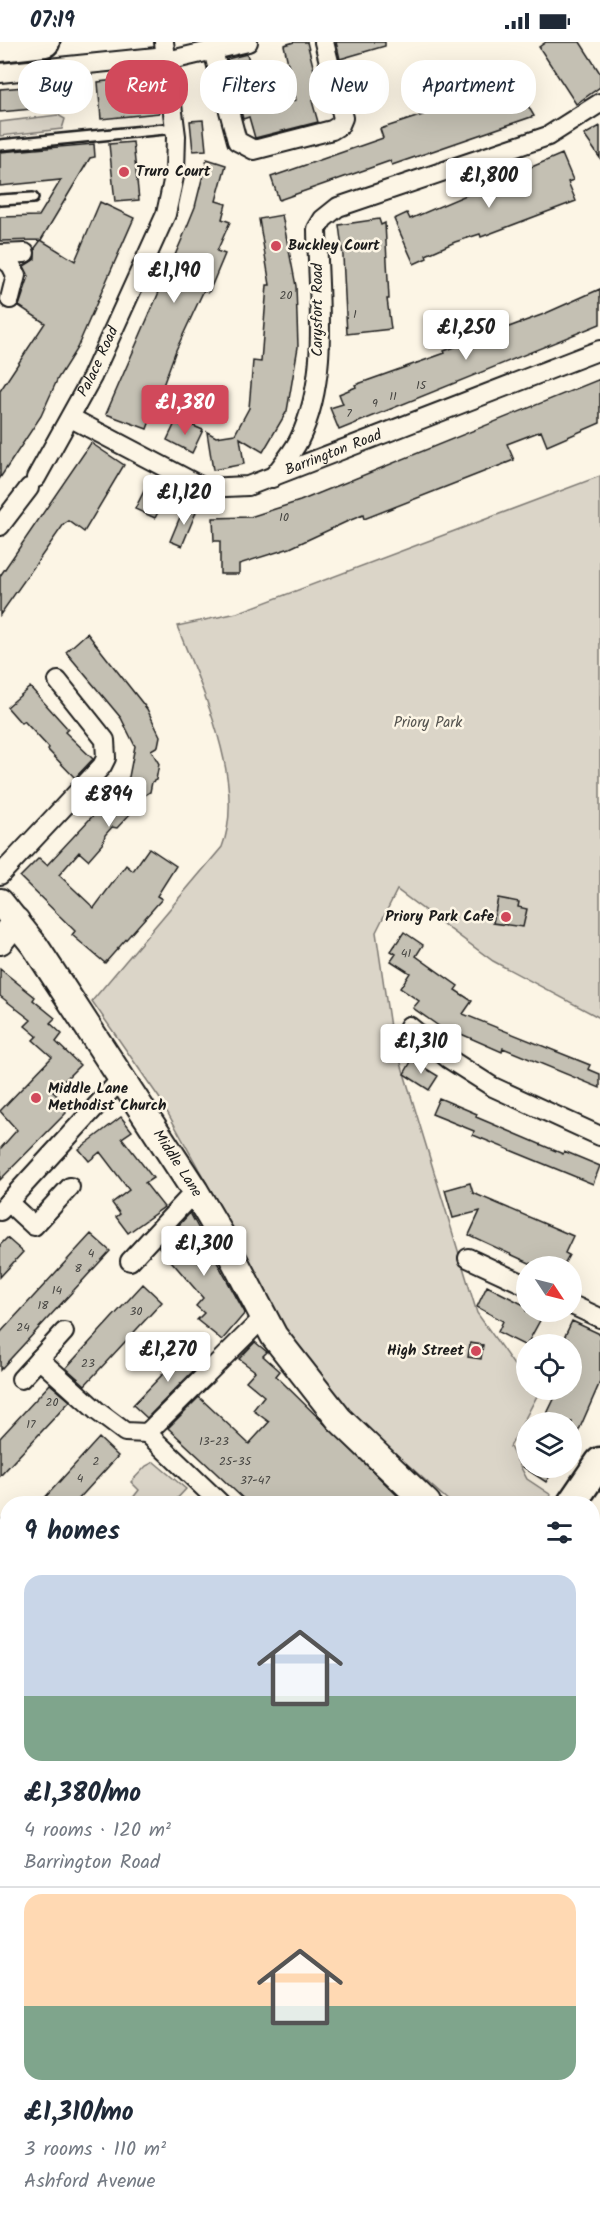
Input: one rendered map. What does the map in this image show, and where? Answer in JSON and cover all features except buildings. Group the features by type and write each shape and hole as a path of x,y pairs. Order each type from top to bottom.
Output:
{"main road":[{"path":"577,1496 598,1469"}],"street":[{"path":"0,73 166,53 213,51 249,42"},
{"path":"213,51 237,141 254,150 332,130 340,125 343,118 324,42"},
{"name":"Palace Road","path":"0,526 32,483 71,418 117,326 166,214 175,172 175,128 166,53"},
{"name":"Carysfort Road","path":"272,478 299,440 314,387 319,359 317,230 323,219 338,207 548,136 600,103"},
{"path":"0,255 25,253"},
{"path":"0,255 11,265 16,275 10,299"},
{"name":"Barrington Road","path":"71,418 204,488 248,486 600,350"},
{"path":"299,440 304,452 316,459"},
{"path":"0,876 102,766 106,758 105,740 58,681"},
{"path":"0,941 8,912"},
{"name":"Middle Lane","path":"8,912 42,955 195,1191 222,1237 263,1318 310,1385 339,1419 420,1496"},
{"path":"409,1026 449,1059 493,1087 600,1136"},
{"path":"70,1187 34,1226 4,1206 122,1078"},
{"path":"129,1261 195,1191"},
{"path":"468,1258 516,1280"},
{"path":"582,1310 600,1318"},
{"path":"147,1433 263,1318"},
{"path":"21,1379 64,1332"},
{"path":"39,1359 97,1411 125,1432 147,1433 213,1496"}],"lane":[{"path":"0,145 175,128"},
{"path":"0,200 33,198"}],"green space":[{"path":"58,115 65,119 62,129 0,136 0,122"},
{"name":"Priory Park","path":"600,476 600,1018 493,961 397,890 376,932 390,1027 477,1313 516,1368 516,1400 535,1400 529,1412 516,1412 516,1436 510,1447 516,1458 516,1478 526,1478 550,1496 443,1496 345,1409 274,1316 240,1244 160,1099 92,1001 222,847 228,822 229,794 218,735 177,626 237,613"},
{"path":"154,1462 186,1489 180,1496 134,1496 139,1490 131,1482 146,1466"}],"place":[{"name":"Truro Court","path":"124,172"},
{"name":"Buckley Court","path":"276,246"},
{"name":"Priory Park Cafe","path":"506,917"},
{"name":"Middle Lane Methodist Church","path":"36,1098"},
{"name":"High Street","path":"476,1351"}]}
